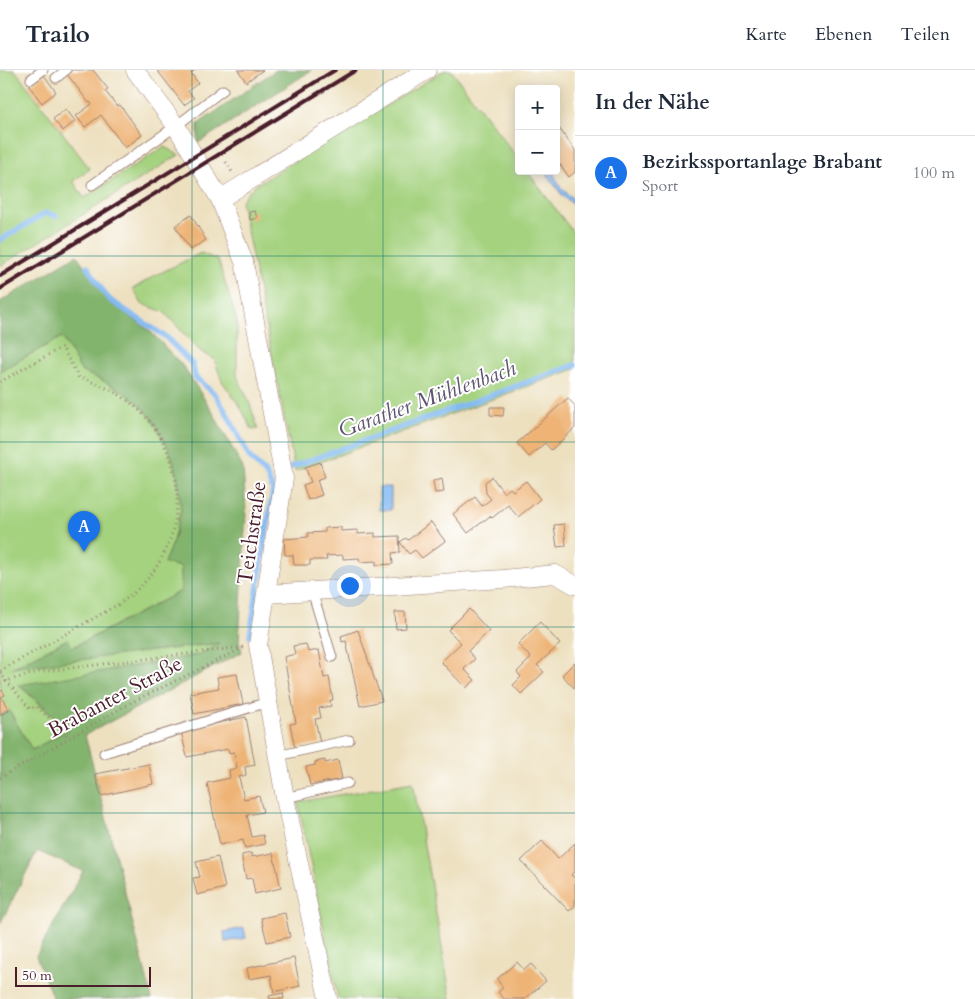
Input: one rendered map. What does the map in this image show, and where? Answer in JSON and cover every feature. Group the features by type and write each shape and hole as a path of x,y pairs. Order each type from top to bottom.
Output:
{"street":[{"name":"Teichstraße","path":"135,70 176,126 220,199 244,262 284,478 258,645 285,798 328,999"},
{"path":"220,199 427,70"},
{"path":"266,594 555,574 575,585"}],"lane":[{"path":"31,79 43,70"},
{"path":"56,78 66,70"},
{"path":"92,185 176,126 223,90"},
{"path":"312,591 332,657"},
{"path":"104,753 268,702"},
{"path":"277,756 349,740"},
{"path":"285,798 348,783"}],"path":[{"path":"0,382 62,347 79,378 101,385 121,396 138,409 164,445 171,464 177,503 176,522 161,561 135,593 0,672 4,680 30,709 36,706 65,732 68,738"},
{"name":"Brabanter Straße","path":"0,778 130,703 246,646 38,672 4,680"},
{"path":"0,683 4,680"}],"green space":[{"path":"0,70 15,70 90,169 73,181 84,198 164,147 179,155 0,266"},
{"path":"276,70 312,70 198,143 198,124"},
{"path":"445,70 451,70 515,155 515,175 530,175 575,235 575,369 295,471 241,201 254,186"},
{"path":"201,253 218,260 237,321 237,376 249,401 258,429 252,430 241,408 222,381 214,359 200,351 164,312 142,304 133,289 154,276"},
{"path":"77,255 106,299 150,331 182,365 211,409 243,468 246,511 239,641 242,652 85,735 152,999 53,999 36,956 83,871 37,851 0,924 0,715 9,710 32,750 68,730 19,685 199,655 219,643 12,668 68,639 72,648 181,591 181,567 164,563 173,541 181,510 177,473 169,449 151,417 125,393 100,379 82,372 62,337 0,371 0,302"},
{"path":"62,336 82,372 100,379 125,393 138,403 151,417 169,449 177,473 181,510 173,541 164,563 181,567 181,591 71,648 68,639 14,667 220,643 199,655 20,686 68,730 32,750 9,710 0,715 0,371"},
{"path":"413,782 451,999 338,999 298,802"}],"water":[{"path":"547,175 554,175 567,194 575,199 575,206 562,195"},
{"path":"379,487 391,487 391,510 379,510"},
{"path":"244,928 246,938 225,942 224,932"}],"building":[{"path":"72,70 93,70 108,89 105,91 117,106 120,105 142,135 125,148 101,115 85,127 76,116 92,104 89,103 67,74"},
{"path":"157,70 195,70 191,73 198,83 188,91 194,98 184,105"},
{"path":"238,70 263,70 246,82"},
{"path":"44,75 56,92 42,103 29,86"},
{"path":"66,109 75,121 63,131 53,119"},
{"path":"560,129 575,150 575,172 569,177 560,164"},
{"path":"255,211 257,218 250,220 249,212"},
{"path":"191,215 206,240 190,250 175,226"},
{"path":"568,398 575,406 575,428 551,450 545,443 529,457 517,443"},
{"path":"490,407 504,407 503,416 490,415"},
{"path":"320,462 325,477 317,480 322,495 308,500 303,485 311,482 305,467"},
{"path":"492,477 504,493 510,488 513,491 526,481 540,499 518,517 508,505 468,533 453,514 475,497 482,506 491,499 486,493 485,482"},
{"path":"442,478 444,492 435,493 433,481"},
{"path":"431,522 445,541 422,558 415,550 409,554 400,542 406,538 408,540"},
{"path":"564,524 566,546 557,547 554,525"},
{"path":"341,527 341,531 358,530 358,534 375,533 375,537 399,536 400,552 392,553 393,564 376,565 376,561 360,562 359,558 343,559 343,555 326,556 327,560 310,560 310,565 294,565 293,555 285,555 284,539 308,537 308,533 325,532 325,528"},
{"path":"469,609 489,631 468,651 475,659 464,669 475,680 466,688 441,662 461,643 448,630"},
{"path":"395,612 405,612 406,628 396,629"},
{"path":"540,622 560,644 537,665 544,672 521,694 513,685 521,677 517,672 531,658 518,644"},
{"path":"358,630 382,701 360,706 346,641 342,642 341,636"},
{"path":"306,644 308,652 319,650 324,678 329,677 333,700 330,700 331,706 319,708 321,718 315,719 320,743 295,748 290,724 296,723 284,657 295,654 293,646"},
{"path":"575,662 575,689 562,675"},
{"path":"237,674 243,704 194,714 190,693 219,688 217,677"},
{"path":"2,690 5,695 1,697 9,710 0,715 0,692"},
{"path":"246,717 255,765 245,767 246,775 239,777 244,799 259,796 263,812 247,815 252,837 263,835 265,844 245,848 243,840 220,845 207,783 230,778 229,770 237,768 234,752 229,753 228,749 187,757 181,731"},
{"path":"325,760 325,763 338,760 342,779 310,785 306,767 315,765 315,762"},
{"path":"149,764 153,784 101,796 95,774"},
{"path":"542,841 558,859 575,843 575,871 571,875 575,878 575,906 569,911 521,861"},
{"path":"251,853 252,857 273,853 281,888 255,894 252,878 246,879 242,859 242,855"},
{"path":"218,857 225,888 197,895 193,878 200,877 196,862"},
{"path":"285,913 290,937 267,942 261,918"},
{"path":"294,958 300,986 274,992 271,975 249,979 247,968"},
{"path":"517,962 524,970 531,964 546,981 525,999 504,999 498,992 503,988 497,979"},
{"path":"283,993 284,999 270,999 269,996"}],"waterway":[{"path":"0,240 46,213 56,216"},
{"path":"87,266 110,300 166,337 193,365 195,377 215,394 250,458 266,474 273,490 250,636"},
{"name":"Garather Mühlenbach","path":"291,467 575,365"}],"railway":[{"path":"0,276 335,70"},
{"path":"0,289 356,70"}],"place":[{"name":"Bezirkssportanlage Brabant","path":"84,552"}]}
